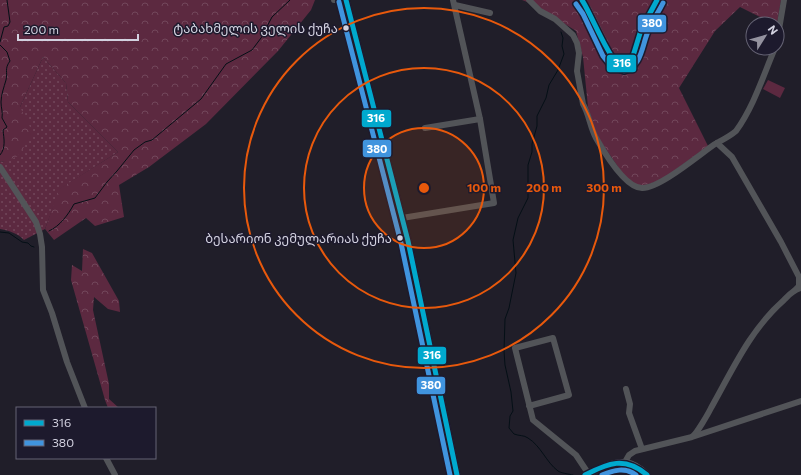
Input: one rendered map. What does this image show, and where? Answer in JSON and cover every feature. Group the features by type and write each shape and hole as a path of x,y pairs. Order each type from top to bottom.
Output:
{"main road":[{"path":"346,0 408,241 457,475"},
{"path":"582,0 589,10 609,52 615,60 624,64 633,56 641,30 657,0"},
{"path":"586,474 615,463 625,462 635,465 647,475"}],"street":[{"path":"530,0 540,11 555,19 573,35 577,43 579,53 577,71 583,104 586,108 589,122 596,137 614,165 627,181 642,188 664,180 717,143 736,132 753,102 772,56"},
{"path":"781,16 784,0"},
{"path":"402,218 494,203 480,119 454,3 490,13"},
{"path":"425,128 480,119"},
{"path":"692,437 696,434 698,428 707,416 746,344 770,312 799,290 799,277 781,242 732,157 717,143"},
{"path":"0,167 36,222 42,247 43,290 66,362 85,407"},
{"path":"529,406 569,395 553,338 515,348 529,406 533,420 576,455 586,474"},
{"path":"626,389 630,404 630,412 642,449"},
{"path":"625,462 629,455 634,451 692,437 801,401"},
{"path":"107,459 115,475"}],"green space":[{"path":"0,0 315,0 311,10 278,51 206,124 149,167 119,185 124,217 95,226 86,218 54,240 45,229 59,189 118,152 68,102 66,83 43,57 20,107 33,133 18,156 4,162 0,161"},
{"path":"522,0 781,0 778,16 758,16 740,7 715,31 679,88 708,146 663,179 641,187 627,180 597,136 588,107 583,57 576,31 535,5"},
{"path":"43,57 66,83 68,102 118,152 60,189 45,229 24,240 13,233 0,229 0,161 4,162 20,107"},
{"path":"768,80 785,88 780,98 763,89"},
{"path":"83,249 92,253 119,301 120,312 108,309 94,297 93,310 109,384 109,399 118,407 108,407 105,400 71,280 72,265 82,271"}],"waterway":[{"path":"0,42 4,27 8,26 10,22 7,0"},
{"path":"49,231 63,220 74,204 95,198 134,150 145,142 152,140 201,99 226,64 252,50 261,38 272,17 290,0"},
{"path":"561,32 564,54 558,70 549,85 546,98 537,116 537,126 528,165 528,198 518,218 513,240 516,273 509,308 505,319 504,351 513,411 510,416 509,428 514,434 525,436 533,441 558,471 573,475"},
{"path":"0,45 7,52 10,61 7,66 6,80 1,99 2,118 7,127 3,130 4,146 0,155"},
{"path":"0,232 9,233 22,242 28,243 34,247"}],"transit line":[{"name":"316","path":"346,0 408,241 457,475"},
{"name":"316","path":"582,0 603,42 612,56 615,60 624,64 633,56 641,30 657,0"},
{"name":"380","path":"339,2 401,243 450,475"},
{"name":"380","path":"576,4 583,14 603,56 611,66 624,71 630,69 640,56 645,39 663,3"},
{"name":"316","path":"585,475 601,467 616,463 631,465 647,475"},
{"name":"380","path":"602,475 619,470 632,472 636,475"}],"place":[{"name":"ტაბახმელის ველის ქუჩა","path":"346,28"},
{"name":"ბესარიონ კემულარიას ქუჩა","path":"400,238"}]}
